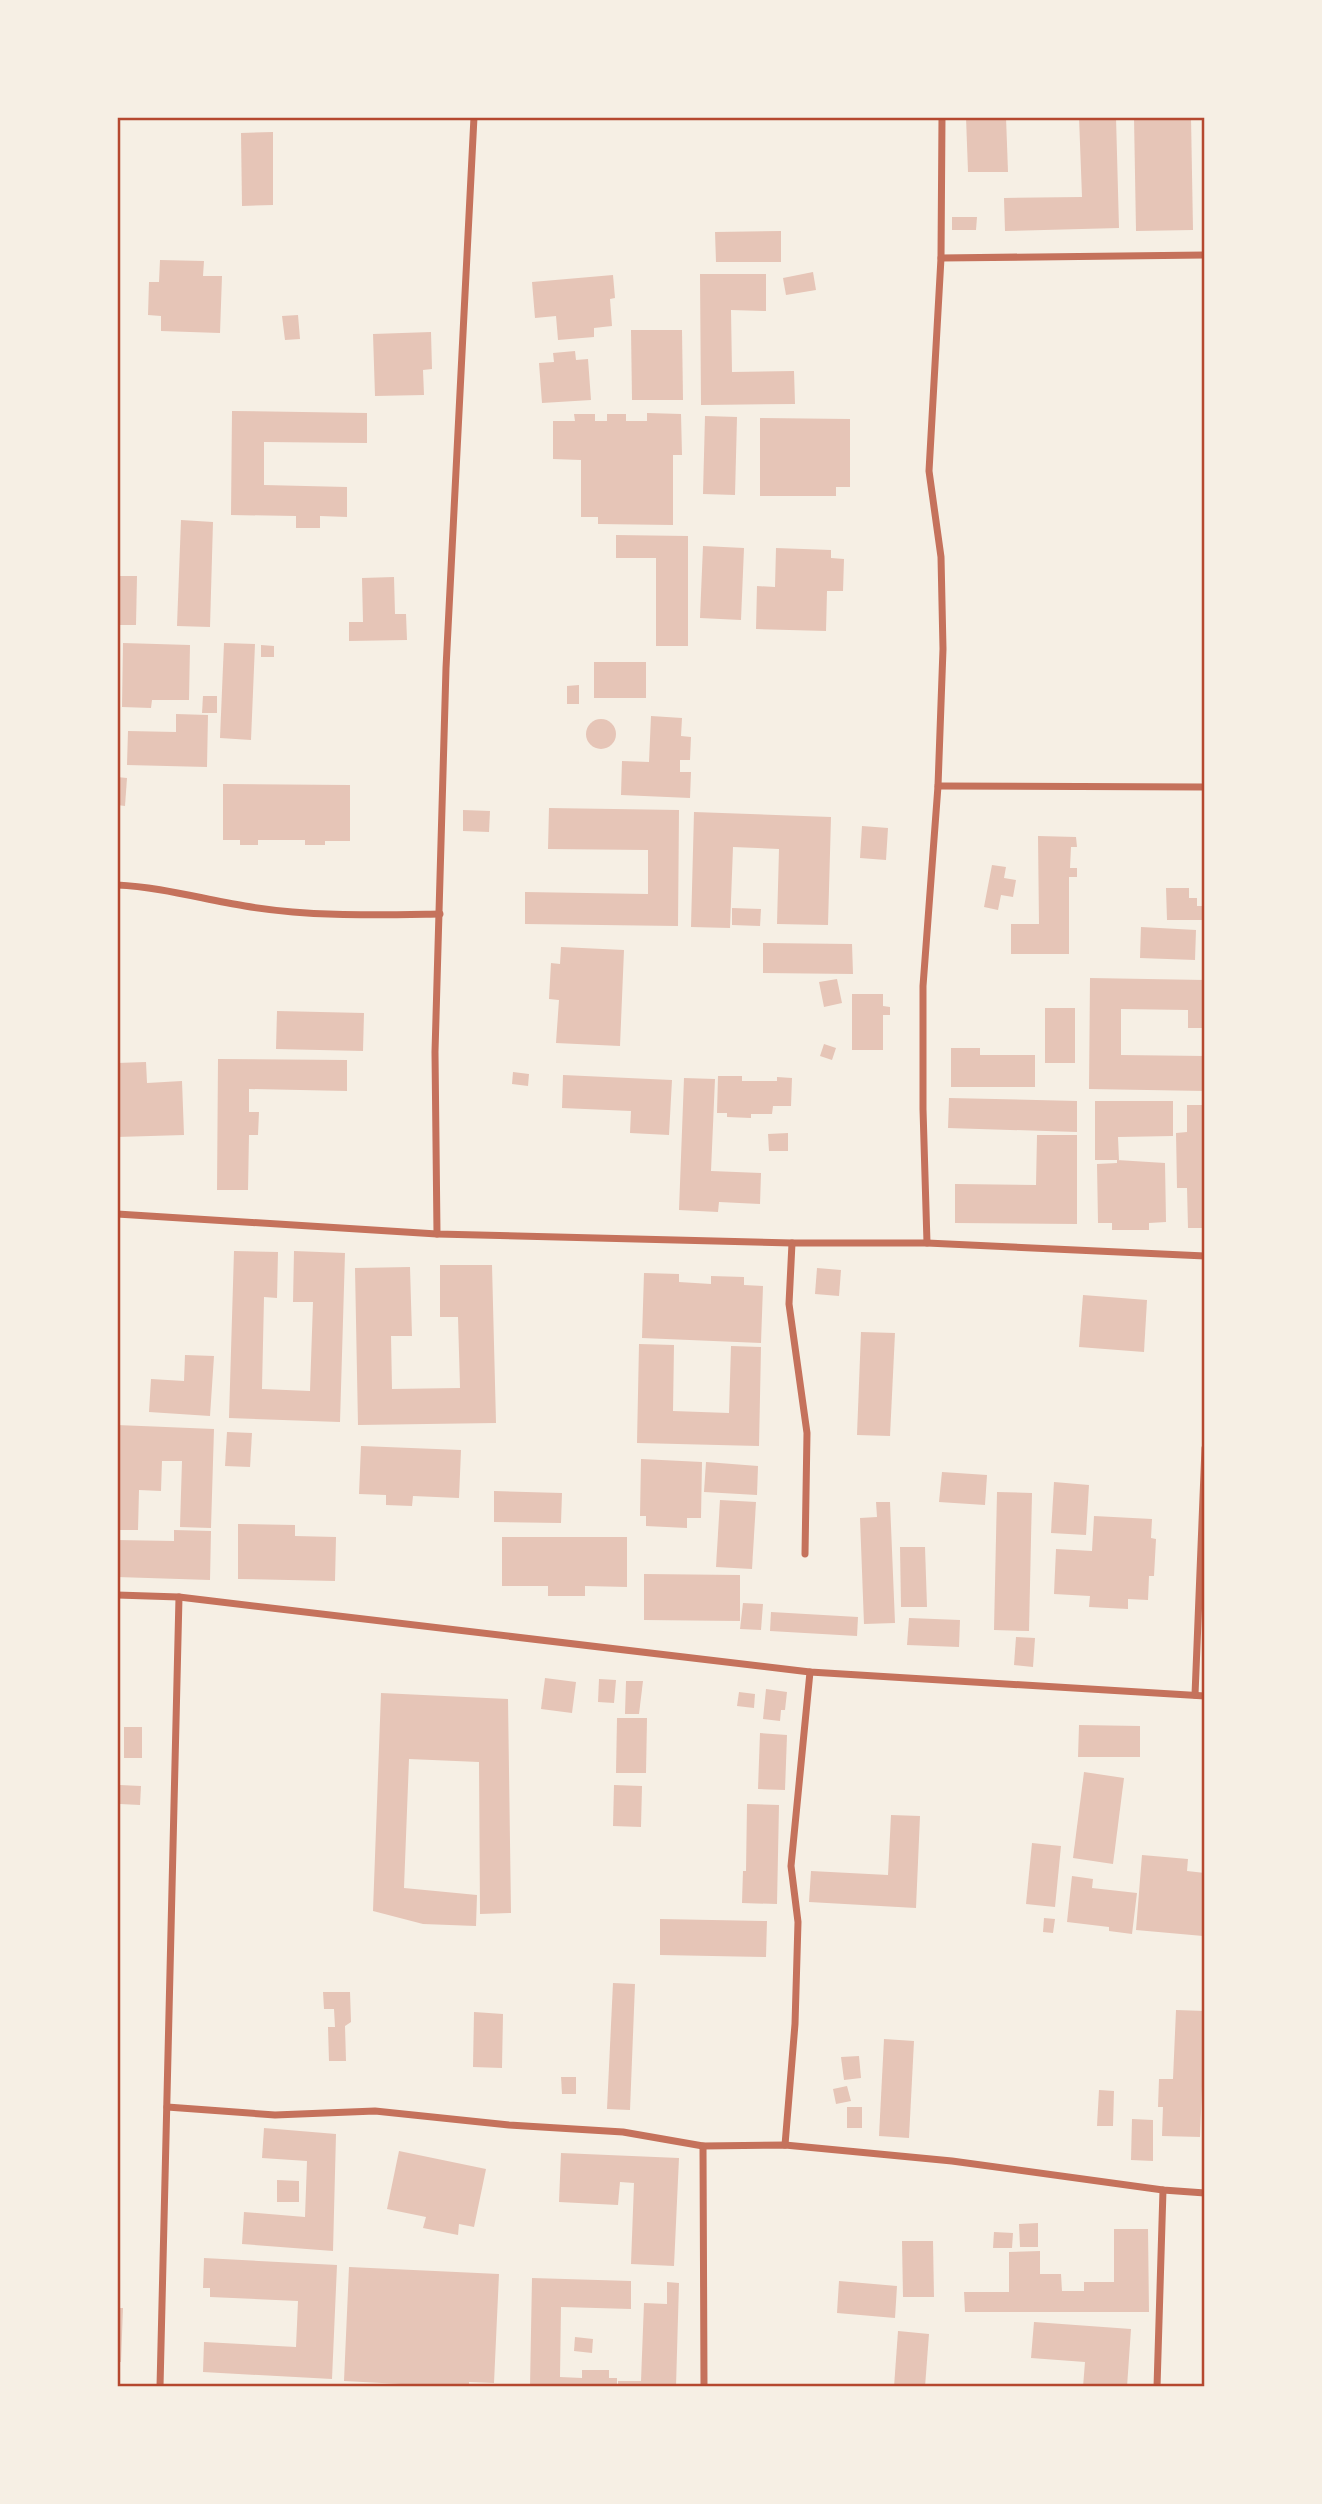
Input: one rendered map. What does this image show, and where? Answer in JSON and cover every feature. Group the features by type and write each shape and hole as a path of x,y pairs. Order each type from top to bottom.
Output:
{"street":[{"path":"437,1234 435,1052 446,668 474,117"},
{"path":"926,1243 923,986 938,786 943,649 941,557 929,471 941,258 942,117"},
{"path":"941,258 1205,256"},
{"path":"938,786 1205,787"},
{"path":"117,885 149,886 246,906 318,915 440,914"},
{"path":"117,1214 437,1234 792,1243 926,1243 1205,1256"},
{"path":"792,1243 789,1304 807,1433 805,1554"},
{"path":"1195,1695 1205,1448"},
{"path":"117,1595 179,1597 810,1672 1205,1696"},
{"path":"160,2387 179,1597"},
{"path":"785,2145 795,2024 798,1922 791,1866 810,1672"},
{"path":"167,2107 275,2115 375,2111 509,2125 622,2132 703,2146 785,2145 952,2161 1163,2190 1205,2193"},
{"path":"703,2146 704,2387"},
{"path":"1157,2387 1163,2190"}],"building":[{"path":"966,117 1006,117 1008,172 968,172"},
{"path":"1079,117 1116,117 1119,228 1005,231 1004,198 1082,197"},
{"path":"1134,117 1191,117 1193,230 1136,231"},
{"path":"273,132 273,205 242,206 241,133"},
{"path":"952,217 977,217 976,230 952,230"},
{"path":"781,231 781,262 716,262 715,232"},
{"path":"160,260 204,261 203,276 222,276 220,333 161,331 161,316 148,315 149,282 159,282"},
{"path":"813,272 816,290 786,295 783,278"},
{"path":"700,274 766,274 766,311 731,310 732,372 794,371 795,404 701,405"},
{"path":"613,275 615,298 610,299 612,326 594,328 594,337 558,340 556,316 535,318 532,282"},
{"path":"298,315 300,339 285,340 282,316"},
{"path":"631,330 682,330 683,400 632,400"},
{"path":"431,332 432,369 423,370 424,395 375,396 373,334"},
{"path":"575,351 576,360 588,359 591,400 542,403 539,363 554,362 553,353"},
{"path":"232,411 367,413 367,443 264,442 264,485 347,487 347,517 320,516 320,528 296,528 296,516 231,515"},
{"path":"647,413 681,414 682,455 673,455 673,525 598,524 598,517 581,517 581,460 553,459 553,421 575,421 574,414 595,414 595,421 607,421 607,414 626,414 626,421 647,421"},
{"path":"705,416 737,417 735,495 703,494"},
{"path":"760,418 850,419 850,487 836,487 836,496 760,496"},
{"path":"181,520 213,522 210,627 177,626"},
{"path":"616,535 688,536 688,646 656,646 656,558 616,558"},
{"path":"703,546 744,548 741,620 700,618"},
{"path":"776,548 831,550 831,558 844,559 843,591 827,591 826,631 756,629 757,586 775,587"},
{"path":"117,576 137,576 136,625 117,625"},
{"path":"394,577 395,614 406,614 407,640 349,641 349,622 363,622 362,578"},
{"path":"123,643 190,645 189,700 152,700 151,708 122,707"},
{"path":"224,643 255,644 251,740 220,738"},
{"path":"261,645 274,646 274,657 261,657"},
{"path":"594,662 646,662 646,698 594,698"},
{"path":"579,685 579,704 567,704 567,686"},
{"path":"203,696 217,696 217,713 202,713"},
{"path":"176,714 208,715 207,767 127,765 128,731 176,732"},
{"path":"651,716 682,718 681,736 691,737 690,760 680,760 680,772 691,772 690,798 621,795 622,761 649,762"},
{"path":"601,719 607,720 615,728 615,740 607,748 601,749 595,748 587,740 586,734 587,728 595,720"},
{"path":"117,777 127,778 125,806 117,805"},
{"path":"223,784 350,785 350,841 325,841 325,845 305,845 305,840 258,840 258,845 240,845 240,840 223,840"},
{"path":"549,808 679,810 678,926 525,924 525,892 648,894 648,850 548,849"},
{"path":"463,810 490,811 489,832 463,831"},
{"path":"694,812 831,817 828,925 777,924 779,849 733,847 730,928 691,927"},
{"path":"862,826 888,828 886,860 860,858"},
{"path":"1038,836 1076,837 1077,847 1071,847 1070,868 1077,868 1077,877 1069,877 1069,954 1011,954 1011,924 1039,924"},
{"path":"992,865 1006,867 1004,878 1016,880 1013,897 1001,895 998,910 984,907"},
{"path":"1166,888 1189,888 1189,898 1197,898 1197,906 1204,906 1205,920 1167,920"},
{"path":"732,908 761,909 760,926 732,925"},
{"path":"1141,927 1196,930 1195,960 1140,958"},
{"path":"763,943 852,944 853,974 763,973"},
{"path":"561,947 624,950 620,1046 556,1043 559,1000 549,999 551,963 560,964"},
{"path":"1090,978 1205,980 1205,1028 1188,1028 1188,1010 1121,1009 1121,1055 1205,1056 1205,1091 1089,1089"},
{"path":"837,979 842,1003 824,1007 819,982"},
{"path":"852,994 883,994 883,1006 890,1007 890,1015 883,1015 883,1050 852,1050"},
{"path":"1045,1008 1075,1008 1075,1063 1045,1063"},
{"path":"277,1011 364,1013 363,1051 276,1049"},
{"path":"824,1044 836,1048 832,1060 820,1056"},
{"path":"951,1048 980,1048 980,1055 1035,1055 1035,1087 951,1087"},
{"path":"218,1059 347,1060 347,1091 249,1089 249,1112 259,1112 258,1135 249,1135 248,1190 217,1190"},
{"path":"146,1062 147,1083 182,1081 184,1135 117,1137 117,1063"},
{"path":"513,1072 529,1074 528,1086 512,1084"},
{"path":"563,1075 672,1080 669,1135 630,1133 631,1111 562,1108"},
{"path":"718,1076 742,1076 742,1081 792,1078 791,1106 773,1106 772,1114 751,1114 751,1118 727,1117 727,1113 717,1113"},
{"path":"684,1078 715,1079 711,1171 761,1173 760,1204 719,1202 718,1212 679,1210"},
{"path":"949,1098 1077,1101 1077,1132 948,1128"},
{"path":"1095,1101 1173,1101 1173,1136 1118,1137 1119,1160 1095,1160"},
{"path":"1187,1105 1205,1105 1205,1228 1188,1228 1187,1188 1177,1188 1176,1133 1187,1132"},
{"path":"788,1133 788,1151 769,1151 768,1134"},
{"path":"1037,1135 1077,1135 1077,1224 955,1223 955,1184 1036,1185"},
{"path":"1117,1160 1165,1163 1166,1222 1149,1223 1149,1230 1112,1230 1112,1223 1098,1223 1097,1164 1117,1163"},
{"path":"234,1251 278,1252 277,1298 264,1297 262,1389 310,1391 313,1302 293,1302 294,1251 345,1253 340,1422 229,1418"},
{"path":"440,1265 492,1265 496,1423 358,1425 355,1268 410,1267 412,1336 391,1336 392,1389 460,1388 458,1317 440,1317"},
{"path":"817,1268 841,1270 839,1296 815,1294"},
{"path":"644,1273 679,1274 679,1282 711,1284 711,1276 744,1277 744,1285 763,1286 761,1343 642,1338"},
{"path":"1083,1295 1147,1300 1144,1352 1079,1347"},
{"path":"861,1332 895,1333 890,1436 857,1435"},
{"path":"639,1344 674,1345 673,1411 729,1413 731,1346 761,1347 759,1446 637,1443"},
{"path":"185,1355 214,1356 210,1416 149,1412 151,1379 184,1381"},
{"path":"117,1425 214,1429 211,1528 180,1527 182,1461 162,1461 161,1491 139,1490 138,1530 117,1530"},
{"path":"227,1432 252,1433 250,1467 225,1466"},
{"path":"361,1446 461,1450 459,1498 413,1496 412,1506 386,1505 386,1495 359,1494"},
{"path":"641,1459 702,1462 701,1518 687,1518 687,1528 646,1526 646,1516 640,1516"},
{"path":"706,1462 758,1466 757,1495 704,1492"},
{"path":"942,1472 987,1475 985,1505 939,1502"},
{"path":"1054,1482 1089,1485 1086,1535 1051,1533"},
{"path":"494,1491 562,1493 561,1523 494,1522"},
{"path":"997,1492 1032,1493 1029,1631 994,1630"},
{"path":"720,1500 756,1502 752,1569 716,1567"},
{"path":"876,1502 890,1502 895,1623 864,1624 860,1518 877,1517"},
{"path":"1094,1516 1152,1519 1151,1538 1156,1539 1154,1576 1149,1576 1148,1600 1128,1599 1128,1609 1089,1607 1090,1596 1054,1594 1056,1549 1092,1551"},
{"path":"238,1524 295,1525 295,1536 336,1537 335,1581 238,1579"},
{"path":"174,1530 211,1531 210,1580 117,1577 117,1540 174,1541"},
{"path":"502,1537 627,1537 627,1587 585,1586 585,1596 548,1596 548,1586 502,1586"},
{"path":"900,1547 925,1547 927,1607 901,1607"},
{"path":"644,1574 740,1575 740,1621 644,1620"},
{"path":"743,1603 763,1604 761,1630 740,1629"},
{"path":"771,1612 858,1617 857,1636 770,1631"},
{"path":"909,1618 960,1620 959,1647 907,1645"},
{"path":"1016,1637 1035,1638 1033,1667 1014,1665"},
{"path":"545,1678 576,1682 572,1713 541,1709"},
{"path":"599,1679 616,1680 614,1703 598,1702"},
{"path":"626,1681 643,1681 639,1714 625,1714"},
{"path":"766,1689 787,1692 785,1710 781,1710 780,1721 763,1719"},
{"path":"739,1692 755,1694 754,1708 737,1706"},
{"path":"381,1693 508,1699 511,1913 480,1914 479,1762 409,1759 404,1888 477,1895 476,1926 423,1924 373,1911"},
{"path":"617,1718 647,1718 646,1773 616,1773"},
{"path":"1079,1725 1140,1726 1140,1757 1078,1757"},
{"path":"124,1727 142,1727 142,1758 124,1758"},
{"path":"760,1733 787,1735 785,1790 758,1789"},
{"path":"1084,1772 1124,1778 1113,1864 1073,1858"},
{"path":"120,1785 141,1786 140,1805 120,1804"},
{"path":"614,1785 642,1786 641,1827 613,1826"},
{"path":"747,1804 779,1805 777,1904 742,1903 743,1871 746,1871"},
{"path":"891,1815 920,1816 916,1908 809,1902 811,1871 888,1875"},
{"path":"1032,1843 1061,1846 1055,1907 1026,1904"},
{"path":"1142,1855 1188,1859 1187,1871 1205,1873 1203,1936 1136,1930"},
{"path":"1072,1876 1093,1879 1092,1888 1137,1893 1132,1934 1109,1931 1109,1927 1067,1922"},
{"path":"1044,1918 1055,1919 1053,1933 1043,1932"},
{"path":"660,1919 767,1921 766,1957 660,1955"},
{"path":"613,1983 635,1984 630,2110 607,2109"},
{"path":"323,1992 350,1992 351,2022 345,2026 346,2061 329,2061 328,2027 335,2027 334,2009 324,2009"},
{"path":"1176,2010 1205,2011 1200,2137 1162,2136 1163,2107 1158,2107 1159,2079 1173,2079"},
{"path":"474,2012 503,2014 502,2068 473,2067"},
{"path":"884,2039 914,2041 909,2138 879,2136"},
{"path":"859,2056 861,2078 844,2080 841,2057"},
{"path":"561,2077 576,2077 576,2094 562,2094"},
{"path":"847,2086 851,2101 836,2104 833,2089"},
{"path":"1099,2090 1114,2091 1113,2126 1097,2126"},
{"path":"847,2107 862,2107 862,2128 847,2128"},
{"path":"1132,2119 1153,2120 1153,2161 1131,2160"},
{"path":"264,2128 336,2134 333,2251 242,2244 244,2212 305,2217 307,2161 262,2158"},
{"path":"399,2151 486,2169 474,2227 459,2224 458,2235 423,2228 426,2217 387,2209"},
{"path":"561,2153 679,2158 674,2266 631,2264 634,2183 620,2182 618,2205 559,2202"},
{"path":"277,2180 299,2181 299,2202 277,2202"},
{"path":"1038,2223 1038,2247 1020,2247 1019,2224"},
{"path":"1114,2229 1148,2229 1149,2312 965,2312 964,2292 1009,2292 1009,2252 1040,2251 1040,2274 1061,2274 1062,2291 1084,2291 1084,2282 1114,2282"},
{"path":"994,2232 1013,2233 1012,2248 993,2248"},
{"path":"902,2241 933,2241 934,2297 903,2297"},
{"path":"204,2258 337,2265 332,2379 203,2372 204,2342 296,2347 298,2301 210,2297 210,2288 203,2288"},
{"path":"349,2267 499,2274 494,2383 469,2382 469,2387 458,2387 344,2381"},
{"path":"532,2278 631,2281 631,2309 561,2307 560,2377 582,2378 582,2370 609,2370 609,2378 617,2378 617,2387 530,2387"},
{"path":"839,2281 897,2286 895,2318 837,2313"},
{"path":"667,2282 679,2283 676,2387 618,2387 618,2381 641,2381 644,2303 667,2304"},
{"path":"117,2308 123,2308 121,2362 117,2362"},
{"path":"1034,2322 1131,2329 1127,2387 1083,2387 1085,2362 1031,2358"},
{"path":"898,2331 929,2334 925,2387 894,2387"},
{"path":"575,2337 593,2339 592,2353 574,2351"}]}
